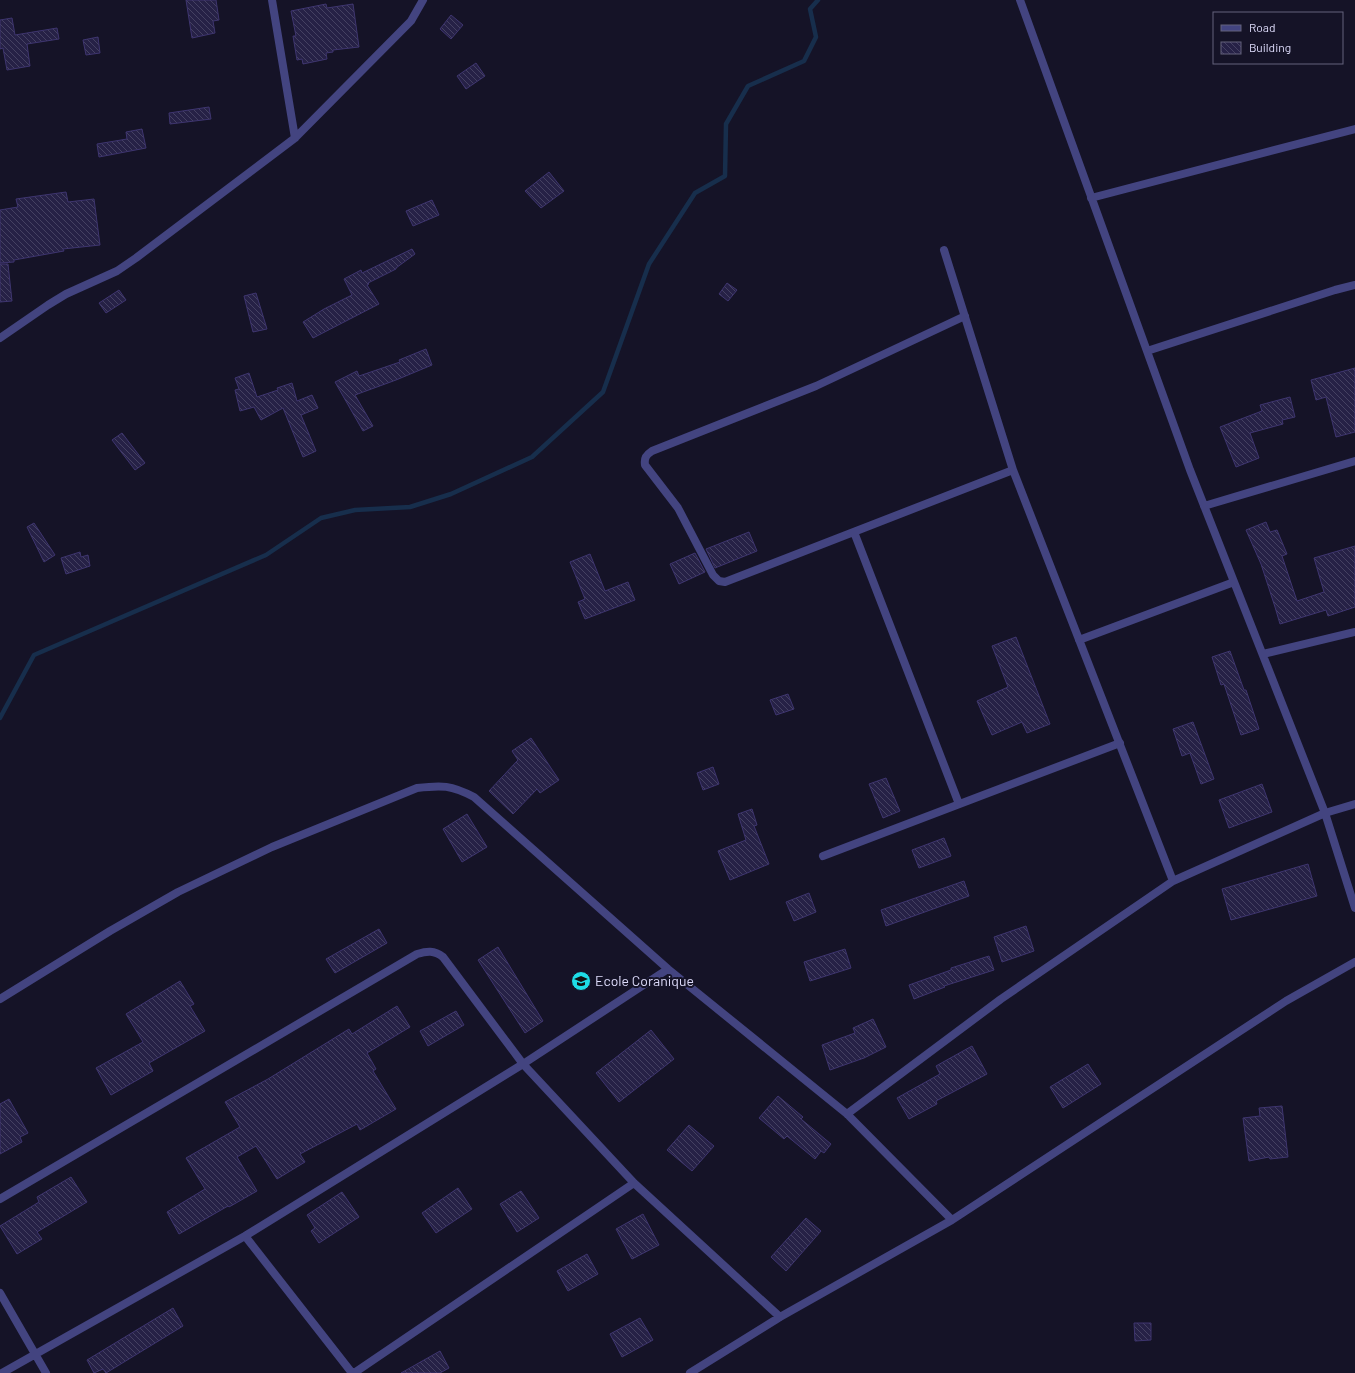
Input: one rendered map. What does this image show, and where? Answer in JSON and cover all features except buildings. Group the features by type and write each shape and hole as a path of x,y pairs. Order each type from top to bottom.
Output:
{"street":[{"path":"272,0 295,138"},
{"path":"0,338 60,298 117,271 295,138 410,21 423,0"},
{"path":"1020,0 1204,506 1325,813 1355,908"},
{"path":"1091,198 1355,129"},
{"path":"944,250 1013,470 1173,881"},
{"path":"1147,351 1335,290 1355,285"},
{"path":"965,316 816,386 652,451 647,454 644,459 645,465 678,508 713,575 719,581 725,582 1013,470"},
{"path":"1204,506 1355,461"},
{"path":"854,532 959,804"},
{"path":"1079,640 1234,582"},
{"path":"1263,654 1355,632"},
{"path":"823,856 1120,743"},
{"path":"0,999 110,931 178,892 272,847 417,788 437,785 457,789 474,797 668,968 847,1114 952,1220"},
{"path":"847,1114 1001,999 1173,881 1325,813 1355,804"},
{"path":"0,1199 410,958 427,951 437,952 443,957 523,1064 634,1183 780,1317"},
{"path":"690,1373 780,1317 952,1220 1286,1001 1355,962"},
{"path":"2,1373 245,1236 523,1064 668,968"},
{"path":"245,1236 353,1373 634,1183"},
{"path":"0,1293 46,1373"}],"waterway":[{"path":"0,718 34,655 266,555 321,518 355,510 410,507 451,494 532,457 603,392 649,264 695,193 725,176 726,124 748,86 804,61 816,37 810,9 818,0"}],"place":[{"name":"Ecole Coranique","path":"581,981"}]}
